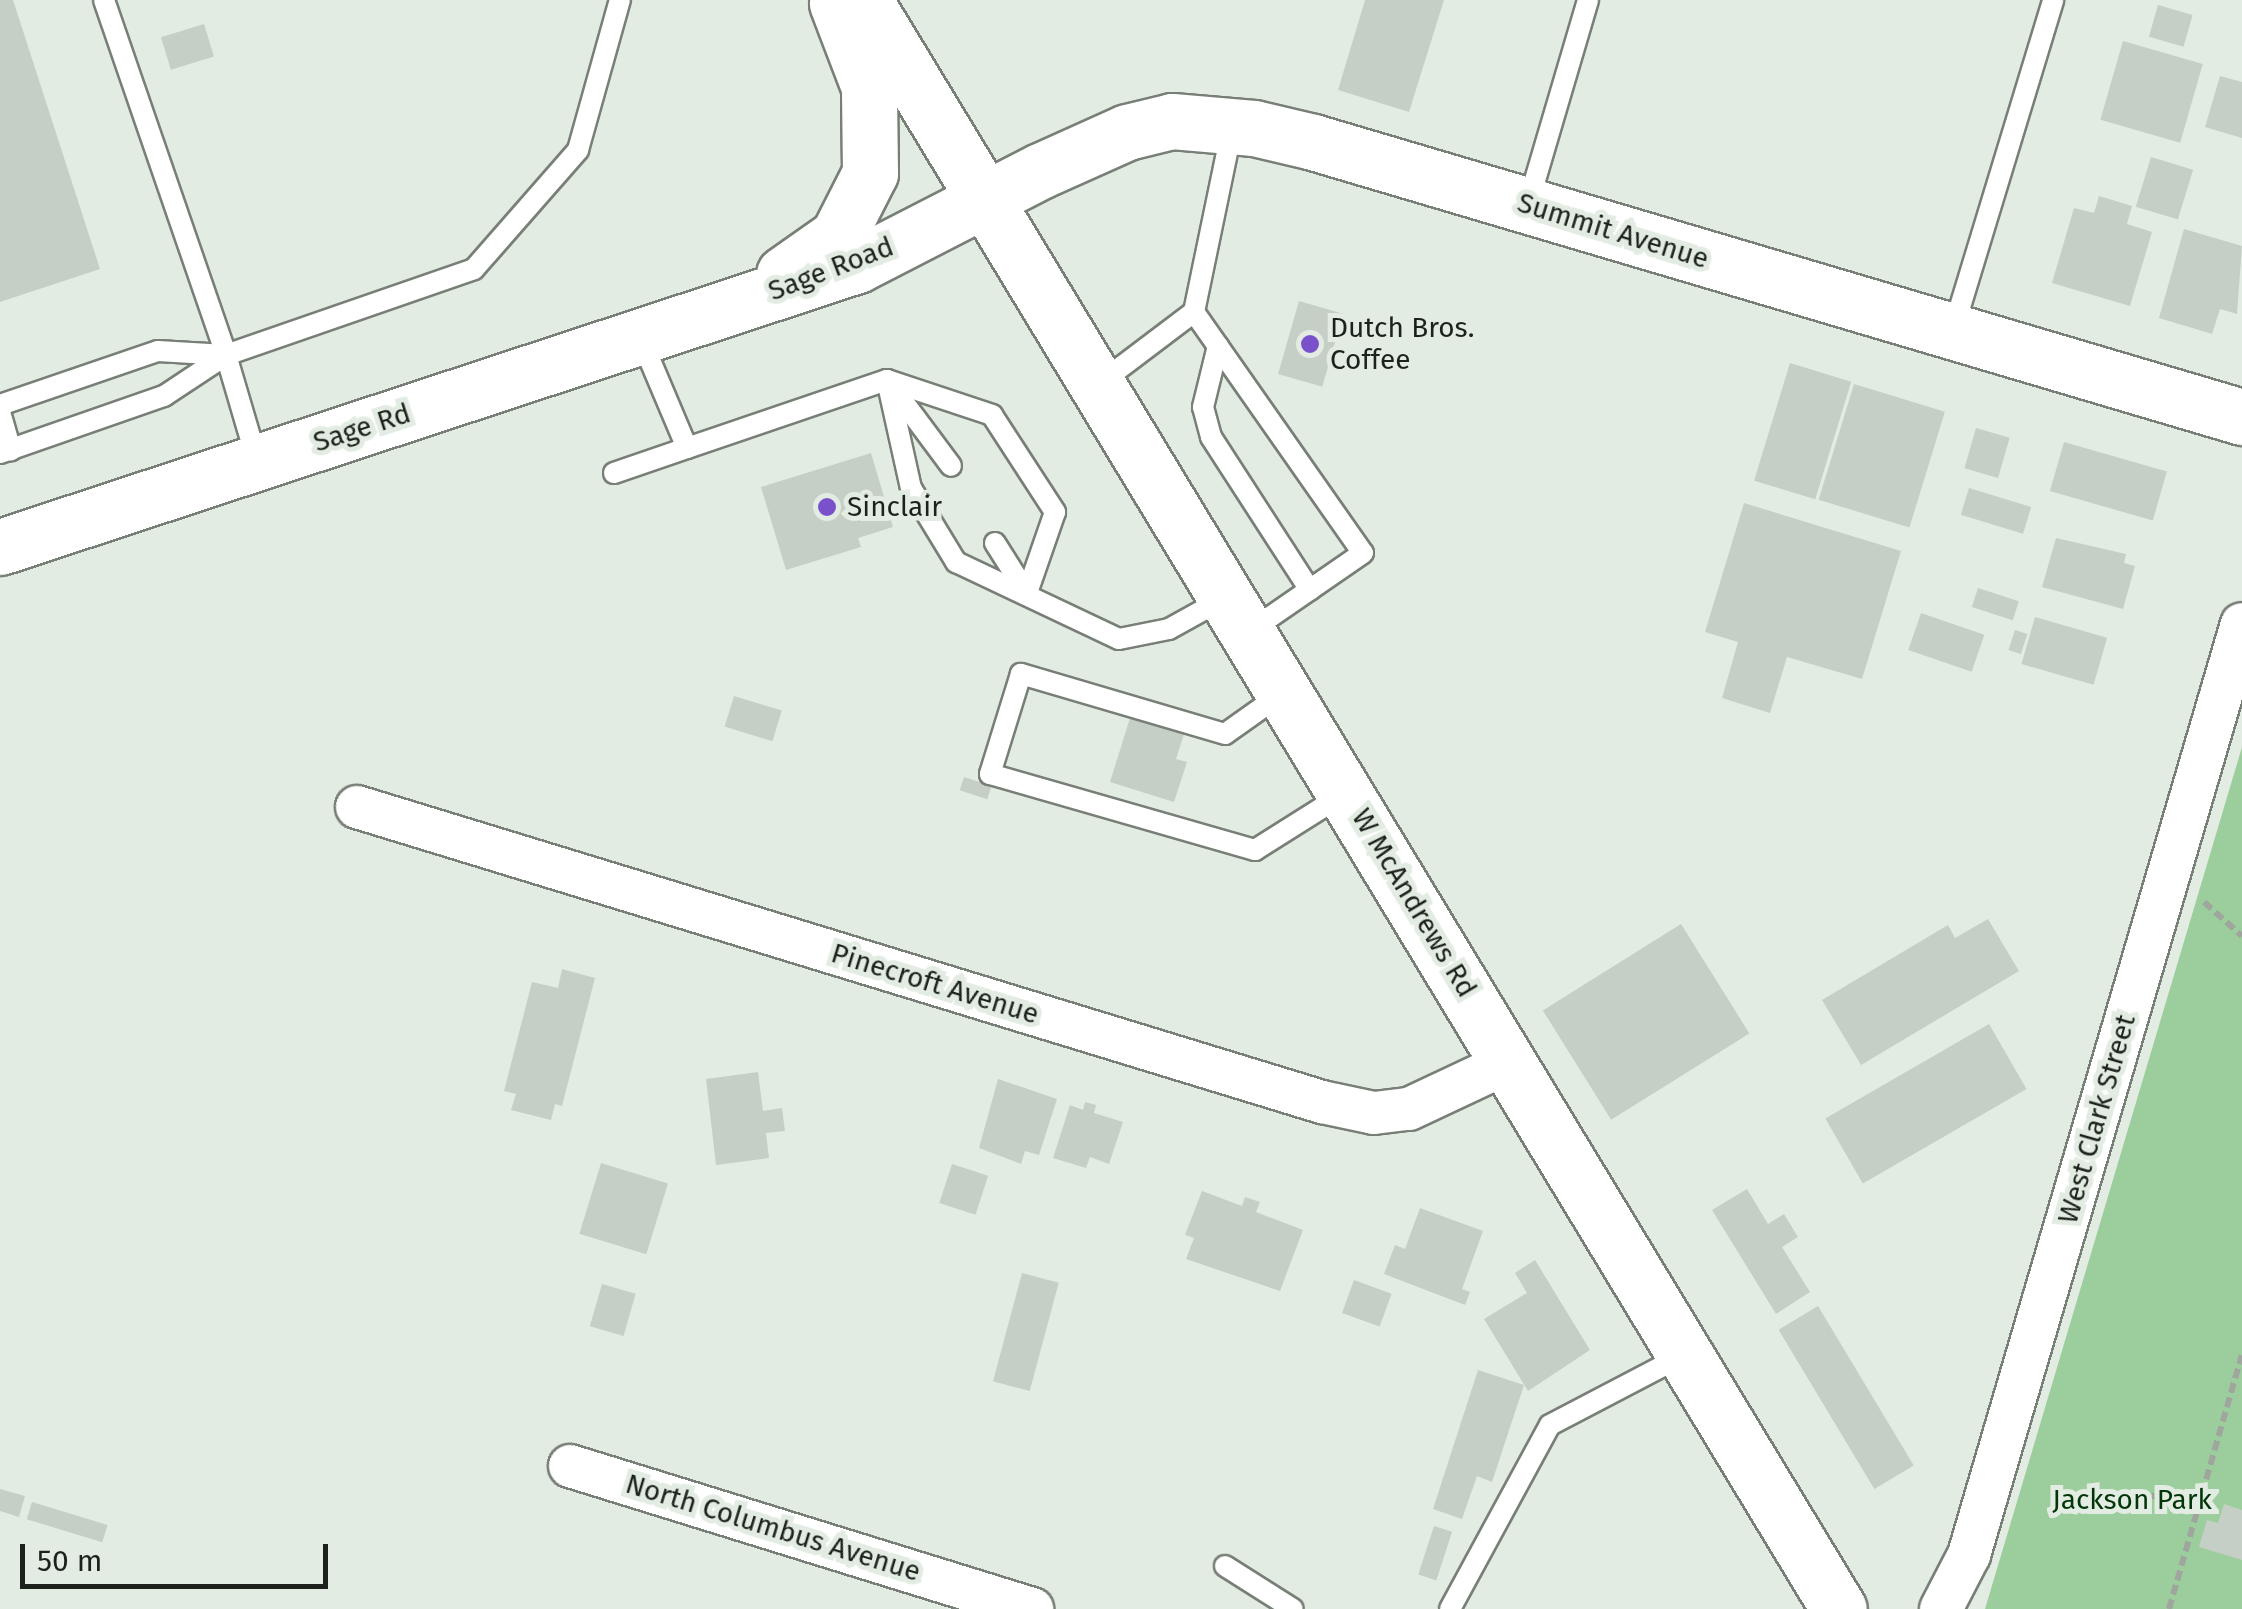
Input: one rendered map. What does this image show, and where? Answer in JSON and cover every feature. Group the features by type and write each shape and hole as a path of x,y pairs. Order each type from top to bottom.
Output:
{"main road":[{"path":"724,309 818,255 858,207 870,173 868,86 836,0"},
{"name":"W McAndrews Rd","path":"864,0 988,197 1839,1609"},
{"name":"Summit Avenue","path":"988,197 1126,132 1172,121 1232,126 1313,142 2242,418"},
{"name":"Sage Road","path":"724,309 858,265 988,197"},
{"name":"Sage Rd","path":"0,547 724,309"}],"street":[{"name":"West Clark Street","path":"1941,1609 1969,1555 2242,624"},
{"name":"Pinecroft Avenue","path":"357,808 1322,1102 1374,1113 1409,1109 1510,1062"},
{"name":"North Columbus Avenue","path":"570,1466 1032,1609"}],"lane":[{"path":"104,0 226,355 258,462"},
{"path":"226,355 158,351 0,409 6,452 164,396 226,355 474,270 578,150 620,0"},
{"path":"1528,206 1588,0"},
{"path":"1952,332 2053,0"},
{"path":"1100,383 1194,312 1232,126"},
{"path":"886,380 911,488 956,562 1118,639 1169,629 1240,613 1310,590 1363,553 1194,312"},
{"path":"640,337 688,448"},
{"path":"1218,346 1203,408 1211,437 1310,590"},
{"path":"886,380 951,466"},
{"path":"614,472 886,380 992,414 1054,512 1027,594"},
{"path":"994,543 1027,594"},
{"path":"1286,691 1225,734 1021,674 990,774 1254,850 1347,792"},
{"path":"1450,1609 1550,1424 1686,1354"},
{"path":"1225,1566 1292,1609"}],"path":[{"path":"2169,1609 2242,1355"},
{"path":"2137,1492 2198,1508"}],"green space":[{"name":"Jackson Park","path":"2242,747 2242,1609 1985,1609"}],"building":[{"path":"0,0 13,0 100,269 0,302"},
{"path":"1365,0 1444,0 1409,112 1338,90"},
{"path":"2158,5 2193,15 2184,47 2149,37"},
{"path":"204,24 214,57 171,70 161,37"},
{"path":"2123,41 2203,64 2180,143 2100,120"},
{"path":"2220,76 2242,82 2242,138 2205,127"},
{"path":"2151,157 2193,170 2178,220 2136,207"},
{"path":"2099,196 2132,206 2127,224 2152,232 2130,306 2052,283 2074,208 2094,213"},
{"path":"2184,229 2242,246 2237,314 2220,309 2212,334 2159,318"},
{"name":"Dutch Bros. Coffee","path":"1299,301 1343,314 1322,387 1278,374"},
{"path":"1790,363 1851,382 1815,499 1754,481"},
{"path":"1854,384 1945,412 1909,527 1819,500"},
{"path":"1976,428 2010,438 1998,478 1964,468"},
{"path":"2064,442 2167,471 2153,521 2050,491"},
{"name":"Sinclair","path":"871,453 893,527 858,538 861,547 786,570 761,487"},
{"path":"1969,488 2031,507 2023,534 1961,515"},
{"path":"1744,503 1901,551 1862,679 1787,657 1770,713 1722,698 1738,642 1705,632"},
{"path":"2056,538 2126,554 2124,563 2135,566 2123,609 2042,587"},
{"path":"1978,588 2019,601 2013,620 1972,607"},
{"path":"1921,613 1984,635 1972,672 1908,650"},
{"path":"2035,617 2107,638 2094,685 2021,664"},
{"path":"2015,630 2027,634 2021,654 2009,650"},
{"path":"734,696 782,711 772,741 725,727"},
{"path":"1130,718 1184,734 1176,759 1187,762 1174,802 1110,782"},
{"path":"964,777 992,786 987,799 960,790"},
{"path":"1988,919 2019,971 1861,1065 1822,1000 1948,925 1955,938"},
{"path":"1681,924 1749,1033 1611,1120 1543,1010"},
{"path":"562,969 595,978 562,1106 555,1104 551,1120 511,1110 516,1094 504,1091 532,982 558,988"},
{"path":"1989,1024 2026,1089 1863,1183 1825,1118"},
{"path":"758,1072 763,1111 782,1108 785,1131 766,1133 769,1158 716,1165 706,1079"},
{"path":"998,1079 1057,1099 1039,1155 1025,1151 1021,1164 979,1148"},
{"path":"1085,1102 1096,1105 1094,1113 1123,1122 1109,1164 1090,1157 1086,1168 1053,1158 1070,1105 1083,1110"},
{"path":"601,1163 668,1183 646,1254 579,1234"},
{"path":"952,1164 988,1176 975,1215 939,1203"},
{"path":"1747,1189 1768,1224 1784,1214 1798,1237 1782,1247 1810,1292 1776,1314 1712,1210"},
{"path":"1202,1191 1242,1206 1245,1197 1260,1202 1256,1212 1303,1230 1280,1291 1186,1259 1194,1238 1185,1235"},
{"path":"1420,1208 1483,1231 1462,1289 1470,1292 1465,1305 1384,1274 1395,1245 1405,1249"},
{"path":"1535,1260 1590,1350 1528,1391 1484,1319 1527,1293 1515,1273"},
{"path":"1022,1273 1059,1283 1030,1391 993,1381"},
{"path":"1354,1280 1392,1294 1380,1327 1342,1313"},
{"path":"602,1284 636,1294 624,1336 590,1326"},
{"path":"1818,1306 1914,1465 1874,1489 1779,1330"},
{"path":"1478,1370 1524,1385 1492,1482 1477,1476 1462,1519 1433,1509"},
{"path":"0,1489 25,1496 19,1517 0,1511"},
{"path":"32,1502 108,1525 102,1542 27,1519"},
{"path":"2224,1504 2242,1510 2242,1560 2199,1547 2207,1520 2218,1523"},
{"path":"1434,1526 1452,1532 1436,1580 1418,1575"}],"place":[{"name":"Dutch Bros. Coffee","path":"1310,344"},
{"name":"Sinclair","path":"827,507"}]}
